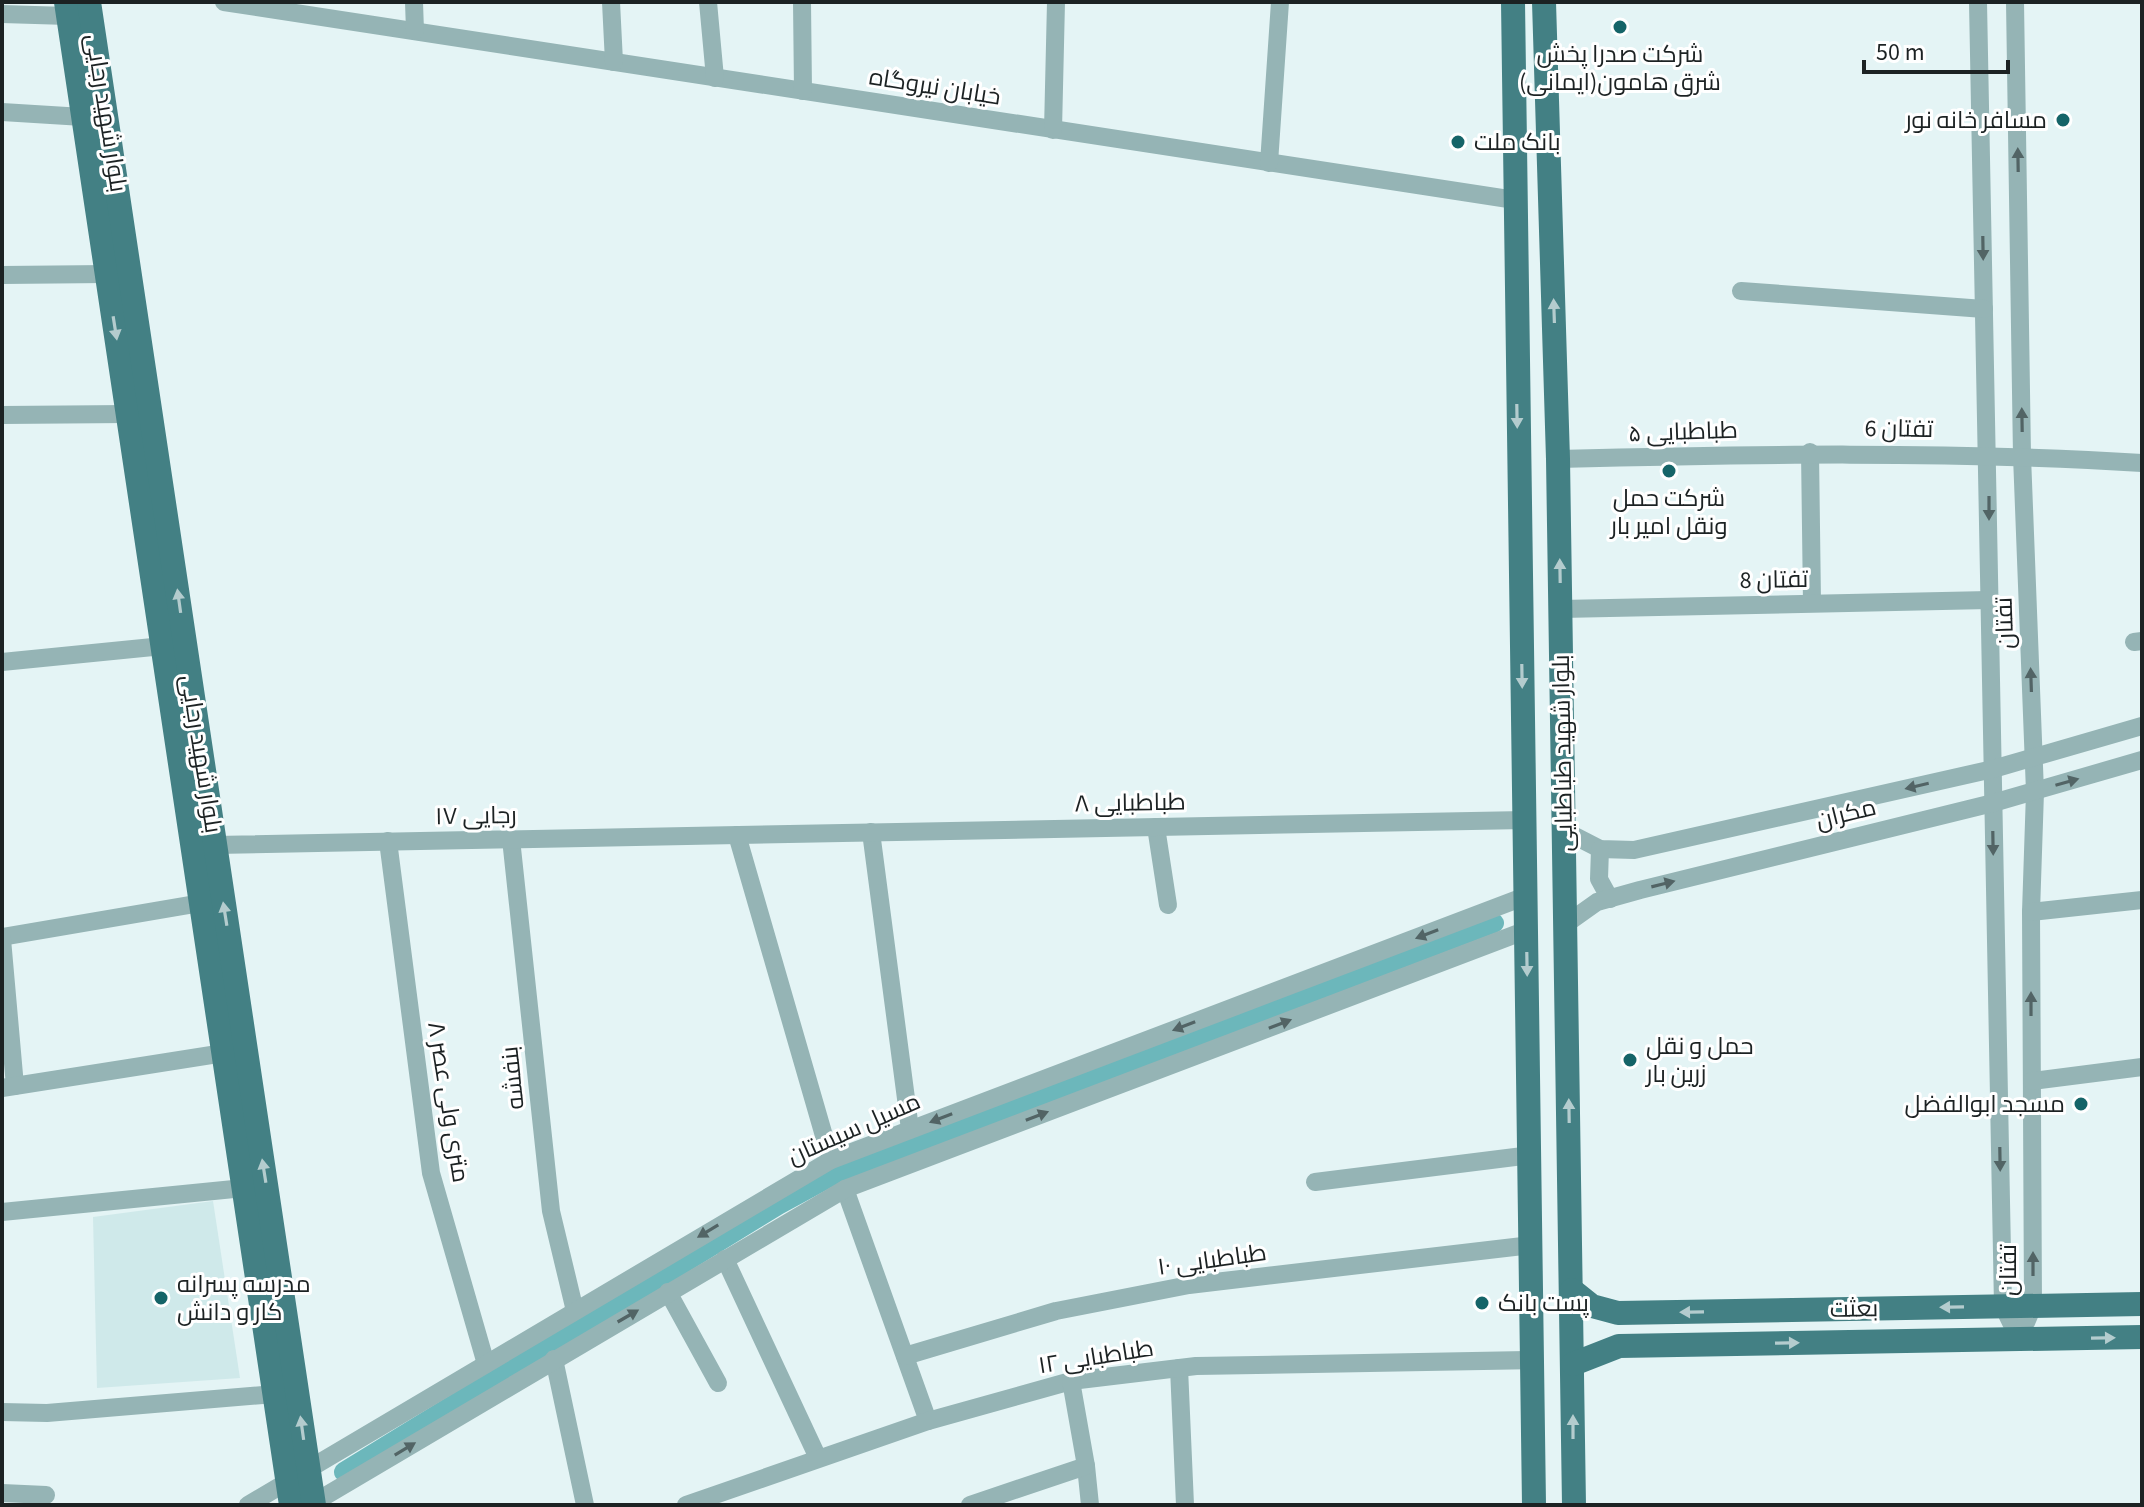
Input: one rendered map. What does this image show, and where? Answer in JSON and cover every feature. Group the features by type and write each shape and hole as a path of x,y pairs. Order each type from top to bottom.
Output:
{"main road":[{"name":"بلوار شهید رجایی","path":"89,2 174,644 201,903 275,1394 304,1495"},
{"name":"بلوار شهید طباطبایی","path":"1513,2 1534,1505"},
{"name":"بلوار شهید طباطبایی","path":"1544,2 1561,609 1574,1505"},
{"name":"بلوار شهید رجایی","path":"67,9 128,414 215,845 304,1495"},
{"path":"1531,1155 1570,1152"},
{"name":"بعثت","path":"1572,1290 1592,1306 1618,1313 2142,1304"},
{"path":"1618,1313 1619,1346"},
{"name":"بعثت","path":"1573,1364 1619,1346 2142,1337"}],"street":[{"name":"خیابان نیروگاه","path":"224,2 1515,200"},
{"path":"414,2 415,31"},
{"path":"611,2 614,62"},
{"path":"708,2 715,78"},
{"path":"802,2 803,91"},
{"path":"1053,130 1056,2"},
{"path":"1269,163 1280,2"},
{"name":"تفتان","path":"1978,2 2003,1306 2019,1339"},
{"name":"تفتان","path":"2015,2 2022,456 2035,792 2031,912 2033,1306 2019,1339"},
{"path":"2,14 67,9"},
{"path":"2,112 83,117"},
{"path":"2,275 107,274"},
{"path":"1741,291 1984,309"},
{"path":"2,415 128,414"},
{"path":"1810,452 1812,603"},
{"name":"طباطبایی ۵","path":"1558,459 1810,452"},
{"name":"تفتان 6","path":"1810,452 1989,454 2142,463"},
{"name":"تفتان 8","path":"1561,609 1989,600"},
{"path":"2,662 174,644"},
{"name":"مکران","path":"1565,831 1600,849 1634,850 1993,769 2142,726"},
{"name":"مکران","path":"1566,924 1597,902 1993,803 2142,760"},
{"name":"طباطبایی ۸","path":"737,835 1525,820"},
{"path":"1156,827 1168,905"},
{"path":"871,832 910,1129"},
{"path":"737,835 831,1160"},
{"name":"رجایی ۱۷","path":"215,845 737,835"},
{"name":"بنفشه","path":"511,839 551,1211 575,1311"},
{"name":"۸ متری ولی عصر","path":"388,841 431,1173 486,1364"},
{"path":"1600,849 1599,879 1610,899"},
{"name":"مسیل سیستان","path":"304,1495 486,1364 831,1160 1526,896"},
{"path":"2031,912 2142,900"},
{"path":"201,903 2,938 9,1087 224,1053"},
{"name":"مسیل سیستان","path":"248,1505 304,1495 554,1359 845,1189 1527,930"},
{"path":"2032,1081 2142,1067"},
{"path":"1315,1182 1531,1155"},
{"path":"2,1212 244,1188"},
{"path":"845,1189 928,1421"},
{"name":"طباطبایی ۱۰","path":"905,1356 1056,1311 1189,1285 1531,1245"},
{"path":"725,1259 818,1458"},
{"path":"668,1292 718,1383"},
{"path":"554,1359 585,1505"},
{"name":"طباطبایی ۱۲","path":"686,1505 928,1421 1071,1381 1179,1368 1533,1360"},
{"path":"1179,1368 1185,1505"},
{"path":"1071,1381 1090,1505"},
{"path":"2,1412 47,1413 275,1394"},
{"path":"970,1505 1086,1466"},
{"path":"2,1493 46,1495"}],"shaded area":[{"name":"مدرسه پسرانه کار و دانش","path":"213,1201 240,1378 97,1388 93,1217"}],"waterway":[{"path":"344,1472 778,1205 837,1173 1494,923"}],"place":[{"name":"شرکت صدرا پخش شرق هامون(ایمانی)","path":"1620,27"},
{"name":"مسافر خانه نور","path":"2063,120"},
{"name":"بانک ملت","path":"1458,142"},
{"name":"شرکت حمل ونقل امیر بار","path":"1669,471"},
{"name":"حمل و نقل زرین بار","path":"1630,1060"},
{"name":"مسجد ابوالفضل","path":"2081,1104"},
{"name":"مدرسه پسرانه کار و دانش","path":"161,1298"},
{"name":"پست بانک","path":"1482,1303"}]}
